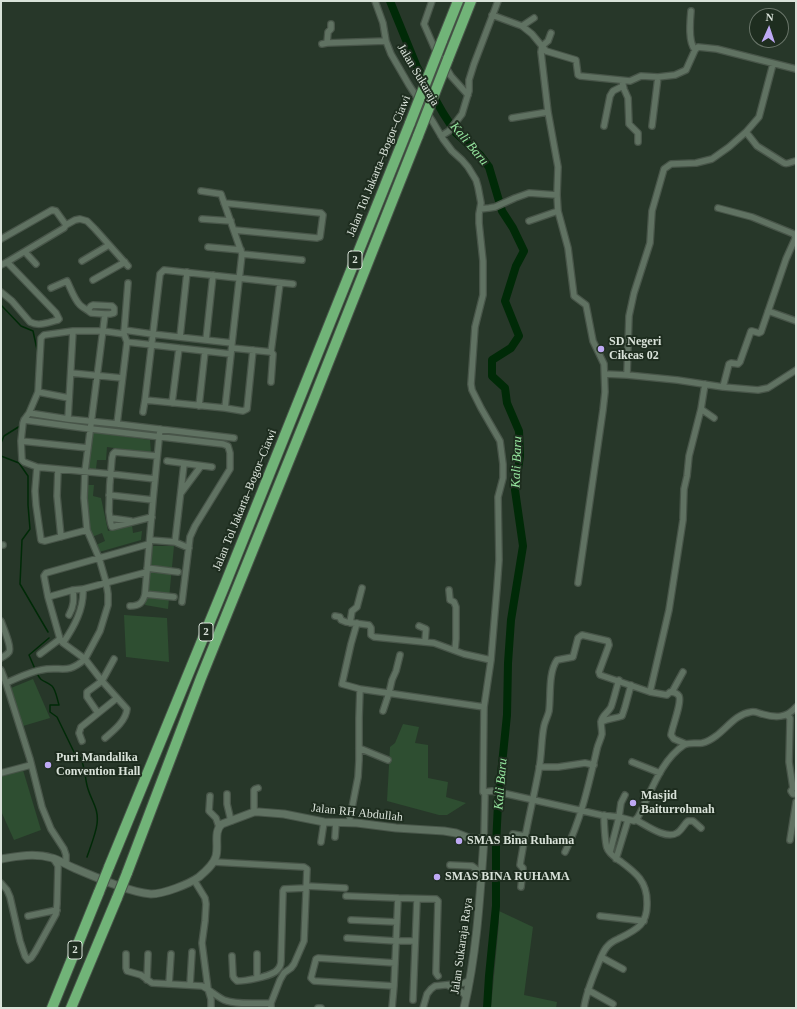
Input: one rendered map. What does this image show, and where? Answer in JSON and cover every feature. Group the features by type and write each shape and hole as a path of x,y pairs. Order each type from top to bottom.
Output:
{"highway":[{"name":"Jalan Tol Jakarta–Bogor–Ciawi","path":"71,1008 127,873 201,678 471,1"},
{"name":"Jalan Tol Jakarta–Bogor–Ciawi","path":"52,1008 224,587 458,2"},
{"path":"301,396 313,400"},
{"path":"46,1008 73,948 86,925"},
{"path":"77,1008 95,952"}],"street":[{"name":"Jalan Sukaraja","path":"375,1 383,23 386,41 391,54 441,136 452,151 464,162 472,173 478,187 481,203 479,223 483,261 483,295 475,327 471,384 472,390 481,408 500,441 503,464 503,478 498,497 498,560 491,660 484,707 484,839"},
{"path":"432,1 424,24 434,47 451,76 468,95"},
{"path":"441,136 449,131 462,114 469,91 469,80 474,64 498,1"},
{"path":"691,11 690,39 695,50"},
{"path":"492,15 522,26 532,34 546,51 576,60 578,75 623,83"},
{"path":"522,26 534,18"},
{"path":"331,24 331,29 328,32 325,44 386,41"},
{"path":"551,33 548,41 542,46 541,52 548,112 558,166 558,211 568,248 574,296 586,305 593,341 604,364 605,374 605,392 602,417 578,583"},
{"path":"604,126 610,96 613,91 623,83 641,76 658,77 675,75 686,70 695,50 698,48 717,49 796,69"},
{"path":"627,374 629,316 634,293 650,243 652,211 664,169 671,164 696,163 712,158 729,147 746,132 759,116 773,64"},
{"path":"652,126 658,77"},
{"path":"623,83 628,98 629,124 638,133 638,142"},
{"path":"512,118 548,112"},
{"path":"746,132 757,146 784,163 787,164 796,161"},
{"path":"201,191 221,194 242,252 225,408"},
{"path":"480,209 495,207 529,193 557,195"},
{"path":"224,203 321,213 323,215 320,237 318,238 234,230"},
{"path":"718,208 752,217 796,236 786,259 761,332 750,332 739,363 729,364 723,387"},
{"path":"1,239 52,210 56,211 66,225"},
{"path":"529,221 558,211"},
{"path":"1,265 80,218 95,228 126,264 92,280"},
{"path":"202,219 231,222"},
{"path":"82,261 109,245"},
{"path":"208,247 302,260"},
{"path":"25,252 36,264"},
{"path":"1,292 12,301 30,322 34,324 38,325 59,319 56,313 7,262"},
{"path":"143,412 160,274 164,270 293,284"},
{"path":"180,337 187,272"},
{"path":"206,340 213,275"},
{"path":"51,288 67,281 78,303 82,307 91,313 114,313 114,308 112,306 93,305 90,306 88,310"},
{"path":"271,382 273,354 271,352 280,282"},
{"path":"117,424 127,342 124,332 128,283"},
{"path":"768,311 796,321"},
{"path":"6,683 43,669 68,669 78,665 85,659 100,631 107,610 108,594 106,582 87,530 84,498 85,472 105,314"},
{"path":"155,479 37,467 22,460 21,441 24,420 30,412 38,392 41,338 44,335 73,331 124,332 206,340 232,348 271,352"},
{"path":"68,419 73,331"},
{"path":"127,342 205,352 232,348"},
{"path":"172,403 179,348"},
{"path":"145,400 243,411 247,409 253,350"},
{"path":"199,406 205,352"},
{"path":"605,374 627,374 723,387 763,390 796,370"},
{"path":"71,373 122,378"},
{"path":"650,692 669,610 683,520 683,495 689,456 701,409 704,384"},
{"path":"38,392 69,398"},
{"path":"701,409 714,418"},
{"path":"30,412 68,419 234,438"},
{"path":"24,420 223,444 228,446 230,450 230,469 195,526 190,537 182,602"},
{"path":"130,606 135,606 142,602 145,594 160,429"},
{"path":"21,441 88,448"},
{"path":"152,517 112,527 109,495 113,454 115,452 157,456"},
{"path":"167,461 212,468"},
{"path":"175,542 184,464"},
{"path":"180,495 201,466"},
{"path":"37,467 35,491 41,540 45,541 62,538 87,530"},
{"path":"58,469 57,496 62,538"},
{"path":"109,495 153,500"},
{"path":"110,518 133,522"},
{"path":"105,738 117,726 127,709 85,659 62,641 48,597 44,578 45,574 150,542 175,542 188,548"},
{"path":"48,597 73,590 83,589 147,570 178,572"},
{"path":"350,622 352,611 357,607 362,588"},
{"path":"40,654 62,641 76,623 83,598 83,589"},
{"path":"69,615 74,602 73,590"},
{"path":"449,590 450,600 454,602 456,607 455,650"},
{"path":"145,594 174,597"},
{"path":"336,616 340,617 344,622 369,624 371,628 371,635 374,637 437,644 464,654 491,660"},
{"path":"1,621 10,650 1,658"},
{"path":"358,623 342,684 360,689 484,707"},
{"path":"419,626 426,629 425,642"},
{"path":"522,887 523,868 520,865 539,767 541,742 548,713 552,674 557,660 573,656 578,638 582,635 609,642 598,672 600,675 605,677 619,680 650,692 666,696 672,692 683,672"},
{"path":"383,711 400,655"},
{"path":"98,713 86,694 88,690 102,681 114,659"},
{"path":"1,670 31,765 42,807 51,829 66,854 66,864"},
{"path":"565,852 581,810 594,765 597,748 602,733 601,722 604,714 610,708 619,680"},
{"path":"601,722 622,716 630,685"},
{"path":"349,823 358,776 360,689"},
{"path":"672,692 678,696 679,700 671,735 674,739 686,744 703,743 709,740 717,735 733,720 749,712 756,711 763,714 776,716 787,715 796,707"},
{"path":"82,741 80,733 81,727 117,698"},
{"path":"787,715 790,718 789,762 795,790"},
{"path":"636,820 660,773 670,758 686,744"},
{"path":"359,748 388,760"},
{"path":"632,762 660,773"},
{"path":"539,767 558,767 585,763 594,765"},
{"path":"1,773 31,765"},
{"path":"254,812 254,790 258,788"},
{"path":"483,792 492,791 628,820 636,820 656,831 670,835 680,830 688,821 694,821 701,828"},
{"path":"227,794 227,804 231,821"},
{"path":"610,852 619,817 621,802 625,795"},
{"path":"1,859 34,855 53,858 103,880 128,889 147,894 158,894 169,891 194,880 205,872 214,862 216,856 217,833 220,826 216,818 209,811 210,796"},
{"path":"790,840 796,802"},
{"name":"Jalan RH Abdullah","path":"220,826 254,812 259,812 284,814 324,822 357,823 396,828 444,831 456,833 469,838 484,839"},
{"path":"584,1008 588,990 606,948 613,941 636,930 644,921 648,903 643,882 635,873 616,859 607,849 604,815"},
{"path":"616,859 628,820"},
{"path":"321,842 324,822"},
{"path":"335,837 336,822"},
{"path":"513,834 525,836"},
{"name":"Jalan Sukaraja Raya","path":"464,1008 470,980 477,926 484,839"},
{"path":"1,883 7,890 10,897 20,941 25,956 28,960 35,952 56,914 58,866 53,858"},
{"path":"126,954 127,971 141,975 152,983 202,986 221,999 231,1002 271,1006 283,976 294,964 304,944 307,869 306,867 214,862"},
{"path":"450,865 472,866 481,873"},
{"path":"194,880 203,894 206,904 202,943 208,989 211,999 211,1008"},
{"path":"232,956 233,976 235,980 239,981 257,978 275,972 281,964 284,889 306,887 344,888"},
{"path":"346,896 436,899 438,901 436,970 438,976"},
{"path":"392,1008 398,898"},
{"path":"413,1000 417,899"},
{"path":"28,916 56,910"},
{"path":"600,916 644,921"},
{"path":"351,920 397,922"},
{"path":"347,938 415,941"},
{"path":"190,985 192,952"},
{"path":"147,980 148,954"},
{"path":"169,984 170,954"},
{"path":"257,954 257,978"},
{"path":"601,957 623,970"},
{"path":"394,986 314,981 311,978 316,959 318,958 395,962"},
{"path":"423,1008 427,994 435,986 464,983 470,980"},
{"path":"447,985 457,988 466,997"},
{"path":"588,990 613,1004"}],"green space":[{"path":"93,432 150,440 151,453 107,447 106,460 97,460 96,469 88,468"},
{"path":"86,485 94,485 93,496 101,498 108,531 132,525 133,533 142,531 141,540 99,552 96,545 105,541 102,533 92,537 88,527"},
{"path":"152,546 174,546 168,609 145,605"},
{"path":"124,615 167,618 169,662 126,657"},
{"path":"33,679 50,718 23,726 11,688"},
{"path":"403,724 419,727 415,743 428,745 428,778 448,782 446,797 466,803 447,815 439,815 387,801 390,747 395,743"},
{"path":"23,770 41,830 14,840 1,811 1,776"},
{"path":"499,911 533,927 524,995 557,1002 556,1008 491,1008"}],"waterway":[{"name":"Kali Baru","path":"390,1 417,67 443,113 456,133 480,155 489,167 502,211 513,228 524,251 516,266 505,301 519,336 511,348 492,360 492,376 505,388 507,403 519,431 520,456 515,490 523,546 511,620 507,715 498,804 496,906 487,1008"},
{"path":"1,305 21,326 33,331 38,354"},
{"path":"25,414 35,393 37,369"},
{"path":"1,443 4,436 20,426 20,424"},
{"path":"1,456 19,463 28,476 30,529 22,540 20,584 48,632"},
{"path":"35,669 29,655 49,638"},
{"path":"37,673 40,678 50,684 54,690 59,705 50,705 50,712 57,717 74,752 83,763 88,789 96,810 96,828 87,857"}],"place":[{"name":"SD Negeri Cikeas 02","path":"601,349"},
{"name":"Puri Mandalika Convention Hall","path":"48,765"},
{"name":"Masjid Baiturrohmah","path":"633,803"},
{"name":"SMAS Bina Ruhama","path":"459,841"},
{"name":"SMAS BINA RUHAMA","path":"437,877"}]}
